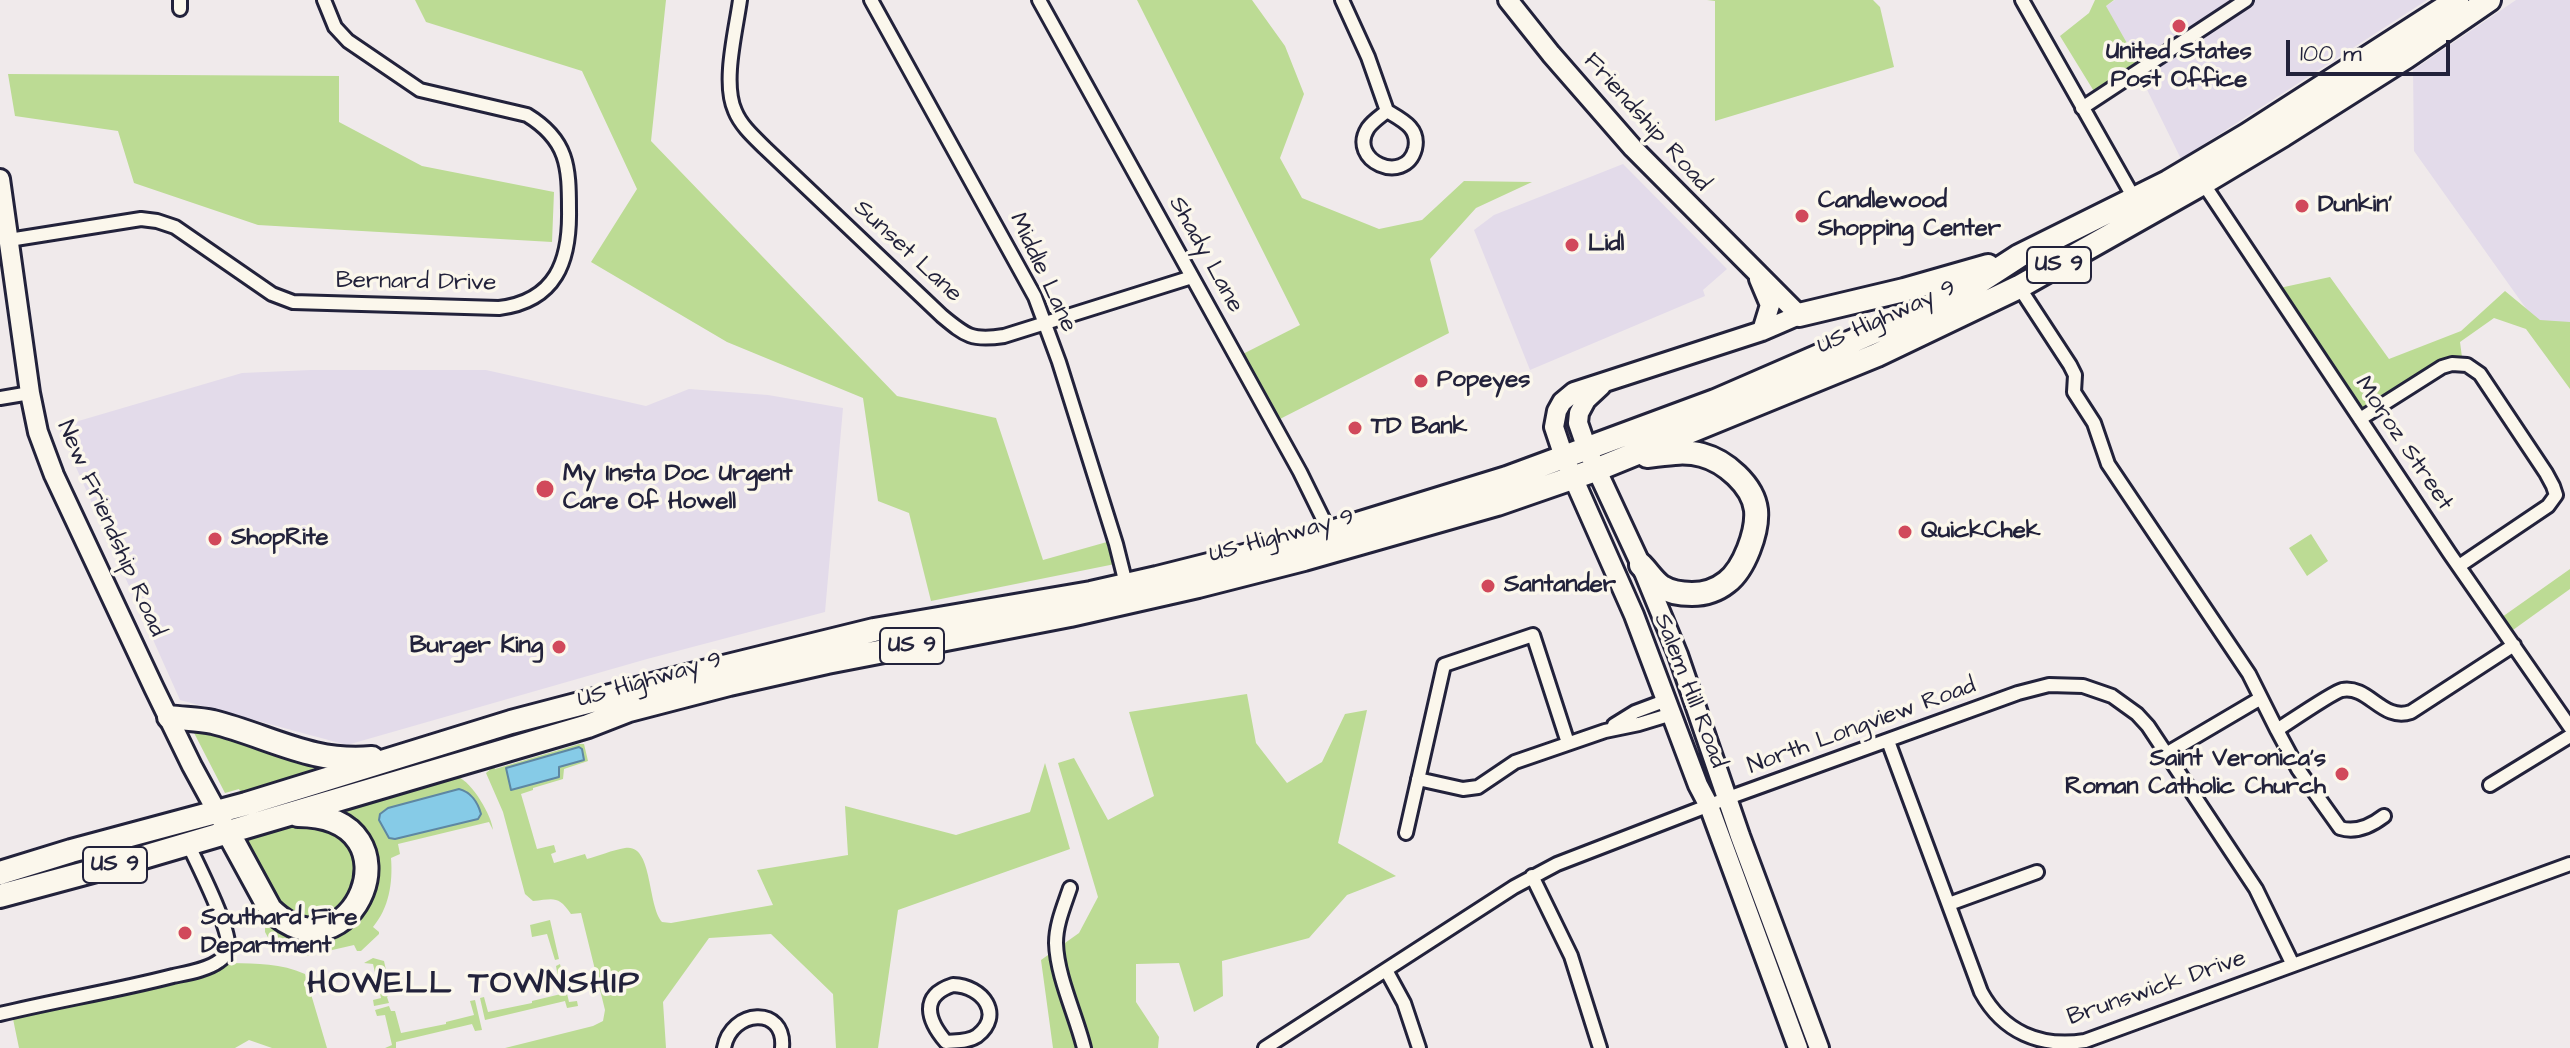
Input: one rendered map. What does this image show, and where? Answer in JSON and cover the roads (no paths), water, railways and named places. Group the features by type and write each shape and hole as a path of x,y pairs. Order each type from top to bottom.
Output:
{"highway":[{"name":"US Highway 9","path":"1598,461 1727,396 1890,325 1979,282 2019,256 2168,182 2457,0"},
{"name":"US Highway 9","path":"0,896 188,844 224,822 344,775 511,722 849,636 1126,584 1330,533 1507,478 1598,461 1877,355 2019,287 2203,183 2406,57 2489,0"},
{"path":"1799,315 1945,279 2019,256"},
{"path":"1598,461 1682,452 1703,455 1719,462 1738,478 1756,510 1744,556 1729,581 1718,588 1701,594 1681,594 1661,586 1641,565"},
{"name":"US Highway 9","path":"0,873 71,851 224,822 285,815 678,697 827,662 1070,615 1304,559 1497,504 1569,468"},
{"path":"169,717 212,722 316,756 342,759 405,754"},
{"path":"224,822 263,900 277,916 307,929 336,923 355,908 366,888 367,865 362,849 354,836 335,821 311,815 285,815"}],"street":[{"name":"Bernard Drive","path":"9,240 141,219 157,221 175,227 272,294 293,302 499,308 521,303 541,292 563,266 569,245 569,175 554,137 540,123 514,111 427,93 413,86 348,41 335,27 324,0"},
{"name":"Sunset Lane","path":"740,0 730,95 734,111 746,129 942,316 966,335 985,339 1192,277"},
{"name":"Middle Lane","path":"871,0 1035,297 1116,544 1126,584"},
{"name":"Shady Lane","path":"1039,0 1300,472 1330,533"},
{"path":"1342,0 1368,57 1387,111 1406,122 1415,134 1413,153 1404,164 1395,168 1380,166 1372,161 1364,146 1366,131 1387,111"},
{"name":"Friendship Road","path":"1508,0 1633,148 1799,315"},
{"path":"2022,0 2134,198"},
{"path":"2082,108 2246,0"},
{"name":"New Friendship Road","path":"0,179 38,432 54,475 192,766 224,822"},
{"name":"Moroz Street","path":"2203,183 2570,727"},
{"name":"Friendship Road","path":"1757,272 1770,305 1762,331"},
{"path":"2019,287 2070,365 2075,375 2074,392 2094,423 2108,464 2249,674 2298,769 2340,828 2366,827 2384,816"},
{"name":"Salem Hill Road","path":"1798,1048 1709,806 1698,785 1634,615 1554,427 1562,402 1574,392 1762,331 1799,315"},
{"path":"2360,419 2442,367 2467,365 2480,374 2546,473 2556,495 2548,506 2459,566"},
{"name":"Salem Hill Road","path":"1607,381 1586,400 1578,423 1598,461 1689,685 1819,1048"},
{"path":"0,398 30,393"},
{"path":"1406,833 1444,665 1533,635 1568,743"},
{"path":"2277,730 2341,690 2361,692 2392,714 2411,712 2514,645"},
{"name":"North Longview Road","path":"1265,1048 1532,876 1557,864 1728,798 2018,693 2049,685 2067,684 2098,690 2124,703 2148,726 2256,889 2293,965"},
{"path":"1418,779 1463,789 1478,787 1515,762 1605,731 1635,712 1670,707 1689,685"},
{"path":"2166,754 2261,698"},
{"path":"2490,785 2570,736"},
{"name":"Brunswick Drive","path":"1888,741 1981,992 2000,1020 2020,1035 2054,1045 2085,1041 2570,864"},
{"path":"0,1014 131,987 222,960 227,949 226,932 188,844"},
{"path":"1949,904 2037,872"},
{"path":"1532,876 1571,956 1600,1048"},
{"path":"1070,888 1056,943 1084,1048"},
{"path":"1386,970 1404,1003 1419,1048"},
{"path":"967,985 983,996 988,1010 987,1023 977,1036 944,1045 933,1027 930,1003 945,987 967,985"},
{"path":"724,1048 736,1024 753,1017 765,1018 778,1027 782,1048"}],"water":[{"path":"579,747 584,760 559,767 559,777 511,790 506,768"},
{"path":"459,789 476,802 481,814 478,819 395,839 389,838 379,820 380,814 388,808"}],"place":[{"name":"United States Post Office","path":"2179,26"},
{"name":"Dunkin'","path":"2302,206"},
{"name":"Candlewood Shopping Center","path":"1802,216"},
{"name":"Lidl","path":"1572,245"},
{"name":"Popeyes","path":"1421,381"},
{"name":"TD Bank","path":"1355,428"},
{"name":"My Insta Doc Urgent Care Of Howell","path":"545,489"},
{"name":"QuickChek","path":"1905,532"},
{"name":"ShopRite","path":"215,539"},
{"name":"Santander","path":"1488,586"},
{"name":"Burger King","path":"559,647"},
{"name":"Saint Veronica's Roman Catholic Church","path":"2342,774"},
{"name":"Southard Fire Department","path":"185,933"}],"district":[{"name":"HOWELL TOWNSHIP","path":"474,985"}]}
